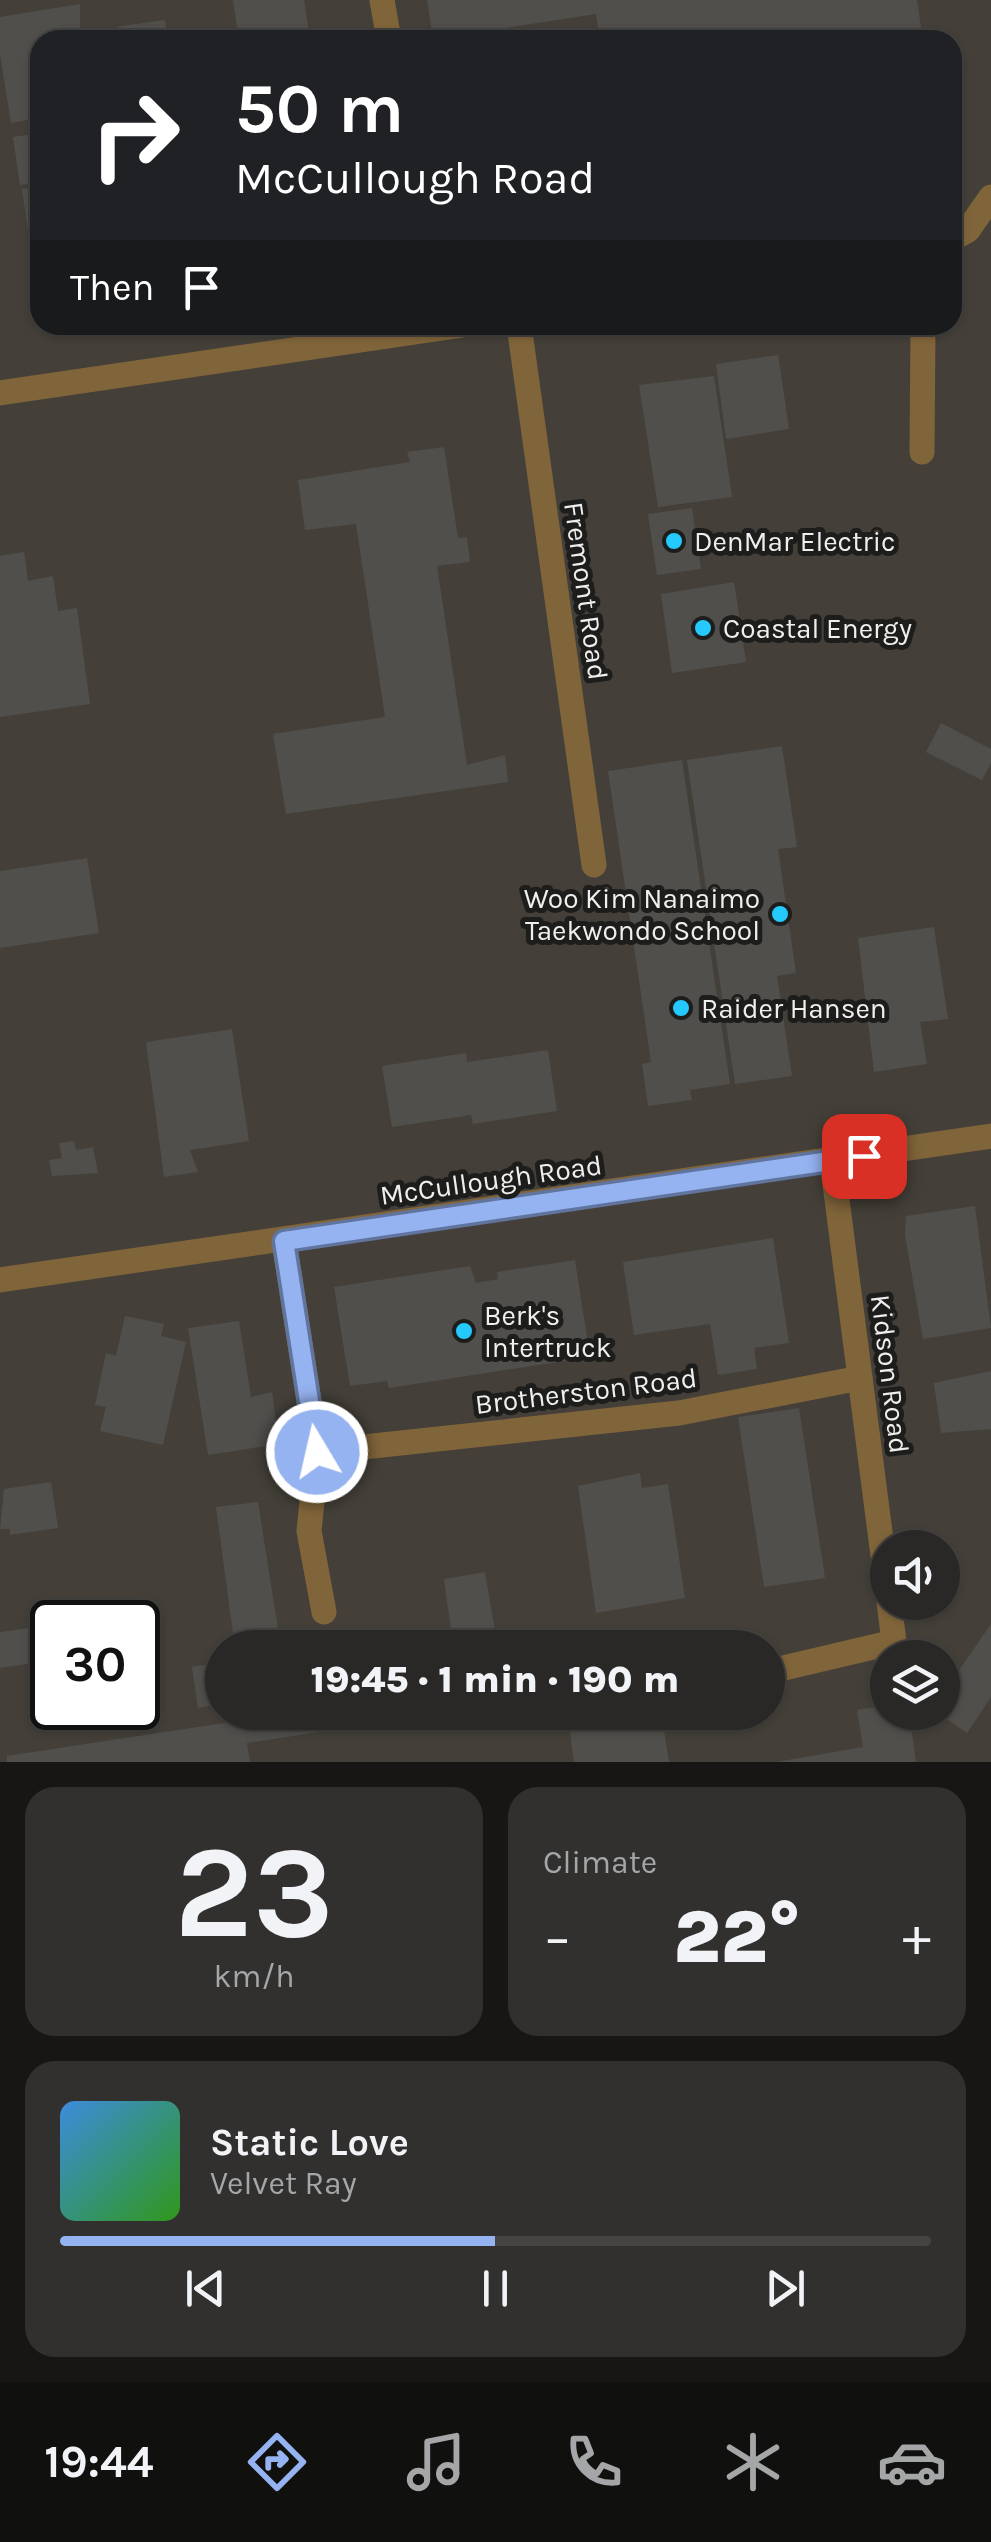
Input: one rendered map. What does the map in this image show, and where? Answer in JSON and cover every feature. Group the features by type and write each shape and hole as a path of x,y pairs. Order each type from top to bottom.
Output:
{"street":[{"path":"382,0 387,30"},
{"path":"962,234 991,196"},
{"path":"0,393 386,335"},
{"name":"Fremont Road","path":"520,335 594,865"},
{"path":"922,452 923,335"},
{"name":"McCullough Road","path":"0,1280 991,1136"},
{"name":"Kidson Road","path":"832,1160 880,1530"},
{"path":"284,1241 317,1452 309,1531 324,1612"},
{"name":"Brotherston Road","path":"317,1452 679,1413 860,1378"},
{"path":"785,1667 894,1642 891,1620"}],"shaded area":[{"path":"0,0 991,0 991,1762 0,1762"}],"building":[{"path":"233,0 304,0 308,30 238,30"},
{"path":"427,0 917,0 922,30 598,30 596,14 492,30 432,30"},
{"path":"80,4 80,30 30,30 30,119 11,123 0,54 0,17"},
{"path":"165,20 166,30 111,30"},
{"path":"30,134 30,184 20,185 13,137"},
{"path":"30,188 30,238 29,238 22,189"},
{"path":"778,355 789,429 726,439 716,364"},
{"path":"714,376 732,497 658,507 639,385"},
{"path":"444,447 458,538 467,537 470,562 437,566 467,765 505,755 508,782 286,814 273,734 385,717 356,524 305,530 298,480 410,462 407,452"},
{"name":"DenMar Electric","path":"692,508 701,569 657,575 648,514"},
{"path":"24,552 28,581 53,576 58,611 77,608 90,704 0,717 0,556"},
{"name":"Coastal Energy","path":"734,582 746,662 672,673 661,594"},
{"path":"941,723 991,749 991,763 982,780 926,752"},
{"path":"782,746 797,847 778,849 796,973 777,976 792,1076 735,1084 687,760"},
{"path":"682,760 730,1084 690,1090 692,1100 648,1106 642,1064 651,1062 608,771"},
{"path":"87,858 99,933 0,948 0,871"},
{"path":"934,927 948,1019 920,1022 927,1064 874,1072 858,938"},
{"path":"232,1029 249,1141 190,1150 198,1172 164,1177 146,1042"},
{"path":"548,1050 557,1111 473,1124 471,1115 392,1127 382,1066 466,1053 467,1062"},
{"path":"74,1141 76,1150 93,1147 98,1173 52,1176 49,1160 62,1158 59,1143"},
{"path":"975,1206 991,1328 923,1339 905,1235 906,1216"},
{"path":"773,1238 789,1343 754,1348 757,1369 718,1375 710,1324 634,1335 623,1262"},
{"name":"Berk's Intertruck","path":"575,1260 590,1357 389,1388 387,1381 350,1386 334,1287 470,1266 476,1283 498,1279 497,1272"},
{"path":"125,1316 164,1324 161,1336 186,1342 163,1445 100,1431 106,1407 95,1405 106,1353 116,1356"},
{"path":"239,1321 251,1397 272,1392 279,1444 208,1455 188,1328"},
{"path":"991,1371 991,1429 941,1433 934,1383"},
{"path":"799,1408 825,1578 764,1587 738,1417"},
{"path":"640,1473 642,1488 668,1484 685,1598 596,1613 578,1486"},
{"path":"51,1482 58,1528 10,1535 10,1529 0,1529 4,1489"},
{"path":"258,1502 278,1630 233,1630 216,1507"},
{"path":"485,1572 495,1630 451,1630 444,1579"},
{"path":"991,1624 991,1697 967,1733 960,1728 960,1669"},
{"path":"30,1628 30,1663 0,1668 0,1632"},
{"path":"205,1665 205,1707 198,1708 192,1667"},
{"path":"870,1708 870,1730 912,1730 916,1762 776,1762 863,1747 857,1710"},
{"path":"205,1726 205,1730 325,1731 247,1743 250,1762 7,1762 7,1756"},
{"path":"570,1730 664,1730 669,1762 574,1762"}],"place":[{"name":"DenMar Electric","path":"674,541"},
{"name":"Coastal Energy","path":"703,628"},
{"name":"Woo Kim Nanaimo Taekwondo School","path":"780,914"},
{"name":"Raider Hansen","path":"681,1008"},
{"name":"Berk's Intertruck","path":"464,1331"}],"route":[{"path":"317,1452 284,1241 864,1156"}]}
